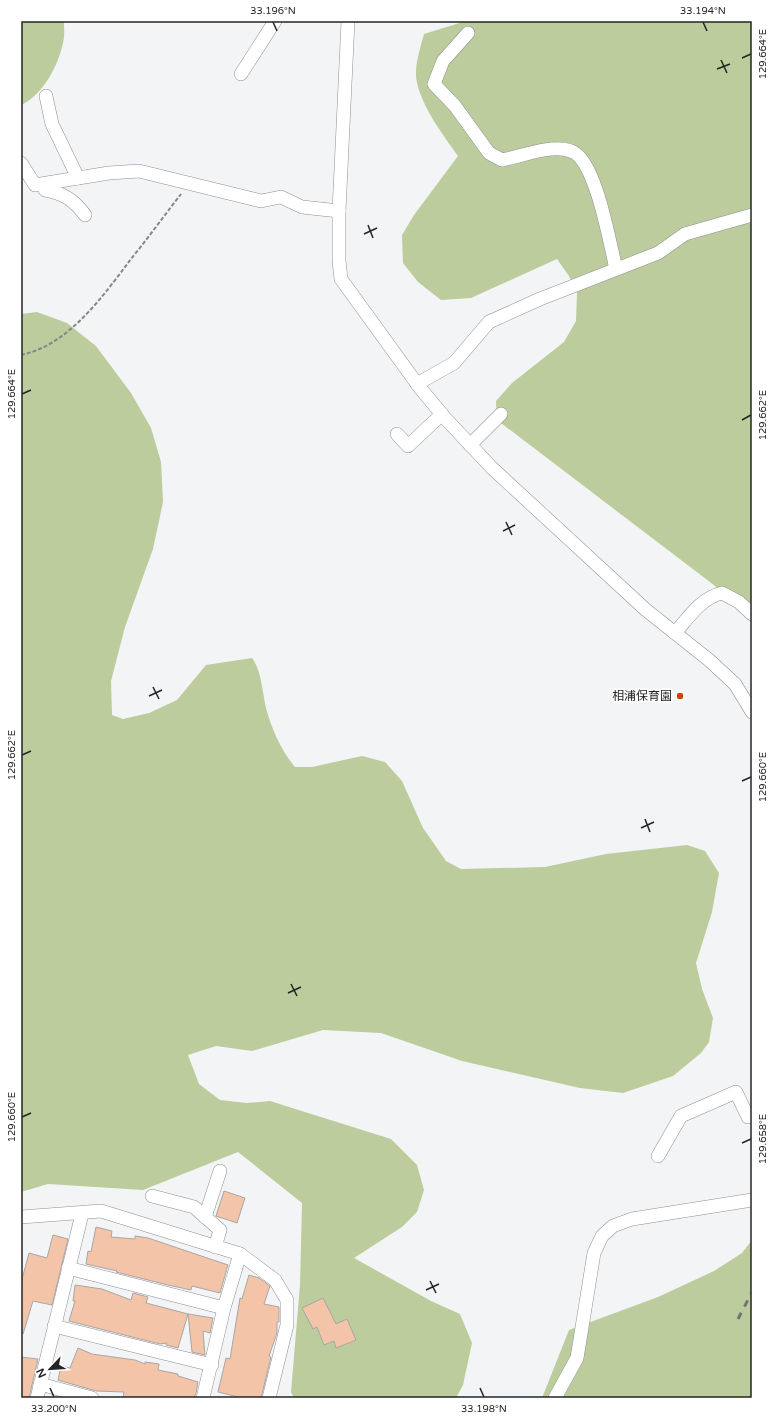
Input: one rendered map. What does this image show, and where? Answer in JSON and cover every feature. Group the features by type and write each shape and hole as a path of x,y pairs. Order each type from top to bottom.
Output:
{"street":[{"path":"241,74 275,21"},
{"path":"348,21 340,211 339,261 341,279 417,384 470,445 492,468 646,610 735,684 752,712"},
{"path":"468,33 443,61 434,84 455,106 489,153 502,160 542,151 558,149 573,151 584,164 594,183 616,269"},
{"path":"46,96 52,124 78,178"},
{"path":"21,163 35,185 109,172 139,171 261,202 281,197 302,207 340,211"},
{"path":"46,184 45,190 58,192 69,197 85,215"},
{"path":"417,384 454,363 489,322 540,299 658,253 685,234 752,215"},
{"path":"397,434 408,446 442,414"},
{"path":"470,445 501,414"},
{"path":"675,633 703,602 711,596 722,593 740,602 752,614"},
{"path":"658,1156 681,1116 736,1092 751,1120"},
{"path":"205,1217 220,1171"},
{"path":"152,1196 194,1207 220,1230 215,1247"},
{"path":"555,1398 577,1358 594,1253 602,1236 613,1226 632,1219 752,1200"},
{"path":"21,1217 82,1214 101,1211 240,1254 275,1280 287,1300 287,1325 269,1398"},
{"path":"37,1398 82,1214"},
{"path":"203,1398 212,1366 224,1308 240,1254"},
{"path":"68,1268 224,1308"},
{"path":"54,1326 212,1366"},
{"path":"40,1384 92,1398"}],"path":[{"path":"21,355 35,352 65,333 87,315 189,183"}],"green space":[{"path":"21,21 64,21 64,40 61,52 53,70 43,87 21,105"},
{"path":"466,21 752,21 752,614 497,420 496,401 512,383 564,342 576,321 577,293 569,276 557,259 471,298 441,300 418,282 403,263 402,235 414,215 458,156 424,104 417,81 416,70 420,47 424,34"},
{"path":"37,312 67,323 96,346 131,393 151,428 161,462 163,502 153,549 125,627 111,681 112,715 123,719 149,713 177,700 206,665 252,658 260,675 266,708 274,732 285,754 295,767 312,767 362,756 385,762 402,781 423,828 446,861 461,869 545,867 606,854 687,845 705,851 719,873 712,912 696,963 702,989 713,1018 709,1042 701,1053 673,1076 623,1093 580,1088 462,1061 381,1033 323,1030 252,1051 216,1046 188,1055 199,1084 220,1100 247,1103 270,1101 391,1139 417,1165 424,1190 417,1212 402,1227 354,1258 431,1301 460,1314 472,1343 463,1385 456,1398 294,1398 291,1392 300,1285 302,1203 238,1152 143,1190 48,1184 21,1192 21,314"},
{"path":"752,1240 752,1398 542,1398 569,1330 658,1297 714,1271 742,1253"}],"building":[{"path":"224,1191 245,1198 237,1223 216,1216"},
{"path":"96,1227 112,1231 111,1237 135,1239 135,1236 148,1238 228,1265 220,1293 192,1286 191,1290 86,1264 88,1251 91,1252"},
{"path":"53,1235 68,1239 52,1305 33,1301 23,1334 21,1333 21,1283 29,1253 47,1258"},
{"path":"249,1275 259,1278 270,1286 264,1304 279,1307 277,1333 269,1356 271,1357 261,1398 242,1398 218,1392 226,1358 230,1359 240,1298 242,1299"},
{"path":"75,1285 102,1289 131,1300 133,1293 148,1297 146,1303 188,1314 178,1348 166,1345 167,1343 160,1344 69,1321 75,1301 73,1301"},
{"path":"323,1298 336,1324 347,1319 356,1340 336,1348 334,1341 324,1345 317,1327 313,1329 302,1308"},
{"path":"188,1314 213,1318 210,1333 203,1331 205,1355 192,1352"},
{"path":"78,1348 92,1354 135,1360 145,1364 145,1362 159,1364 158,1370 178,1374 178,1376 198,1382 194,1398 123,1398 124,1392 96,1391 58,1380 61,1366 70,1368"},
{"path":"21,1357 38,1359 29,1398 21,1398"}],"railway":[{"path":"738,1319 752,1292"}],"place":[{"name":"相浦保育園","path":"680,696"}]}
